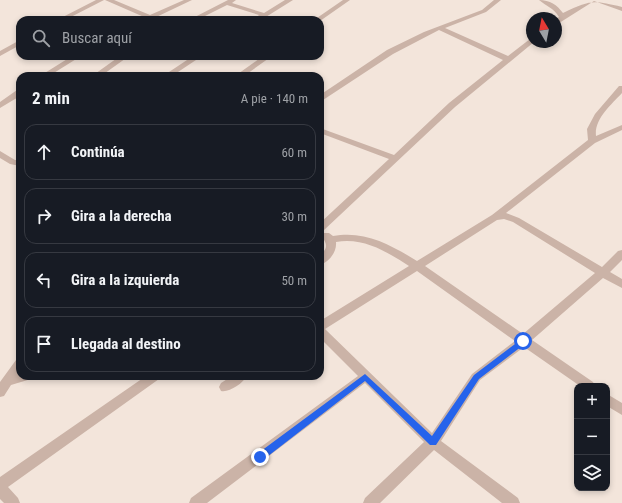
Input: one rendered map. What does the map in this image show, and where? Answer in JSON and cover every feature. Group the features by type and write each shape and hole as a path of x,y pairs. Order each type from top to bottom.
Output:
{"street":[{"path":"68,16 101,0"},
{"path":"108,0 140,16"},
{"path":"153,16 189,0"},
{"path":"200,16 233,0"},
{"path":"226,3 265,15 290,0"},
{"path":"323,16 347,0"},
{"path":"324,95 390,52 440,28 484,11 498,0"},
{"path":"542,0 555,7 559,12"},
{"path":"562,16 592,0"},
{"path":"597,0 622,9"},
{"path":"440,28 508,59"},
{"path":"0,54 16,44"},
{"path":"324,226 394,158 452,105 526,45"},
{"path":"51,72 70,60"},
{"path":"102,72 119,60"},
{"path":"173,72 192,60"},
{"path":"245,72 262,60"},
{"path":"592,141 591,129 599,114 622,88"},
{"path":"0,106 16,95"},
{"path":"324,324 495,217 592,141 622,127"},
{"path":"324,132 394,158"},
{"path":"0,154 16,162"},
{"path":"495,217 504,216 516,220 622,284"},
{"path":"324,233 333,244 330,253 324,258"},
{"path":"331,240 349,236 364,238 388,248 417,266 585,383"},
{"path":"370,503 433,442 476,377 523,341 604,272 622,254"},
{"path":"324,335 365,377 433,442 513,503"},
{"path":"0,392 16,370"},
{"path":"196,503 365,377"},
{"path":"9,381 16,379"},
{"path":"0,485 149,380"},
{"path":"225,387 236,380"},
{"path":"610,401 622,410"},
{"path":"0,489 13,503"}],"route":[{"path":"260,457 365,377 433,442 476,377 523,341"}]}
